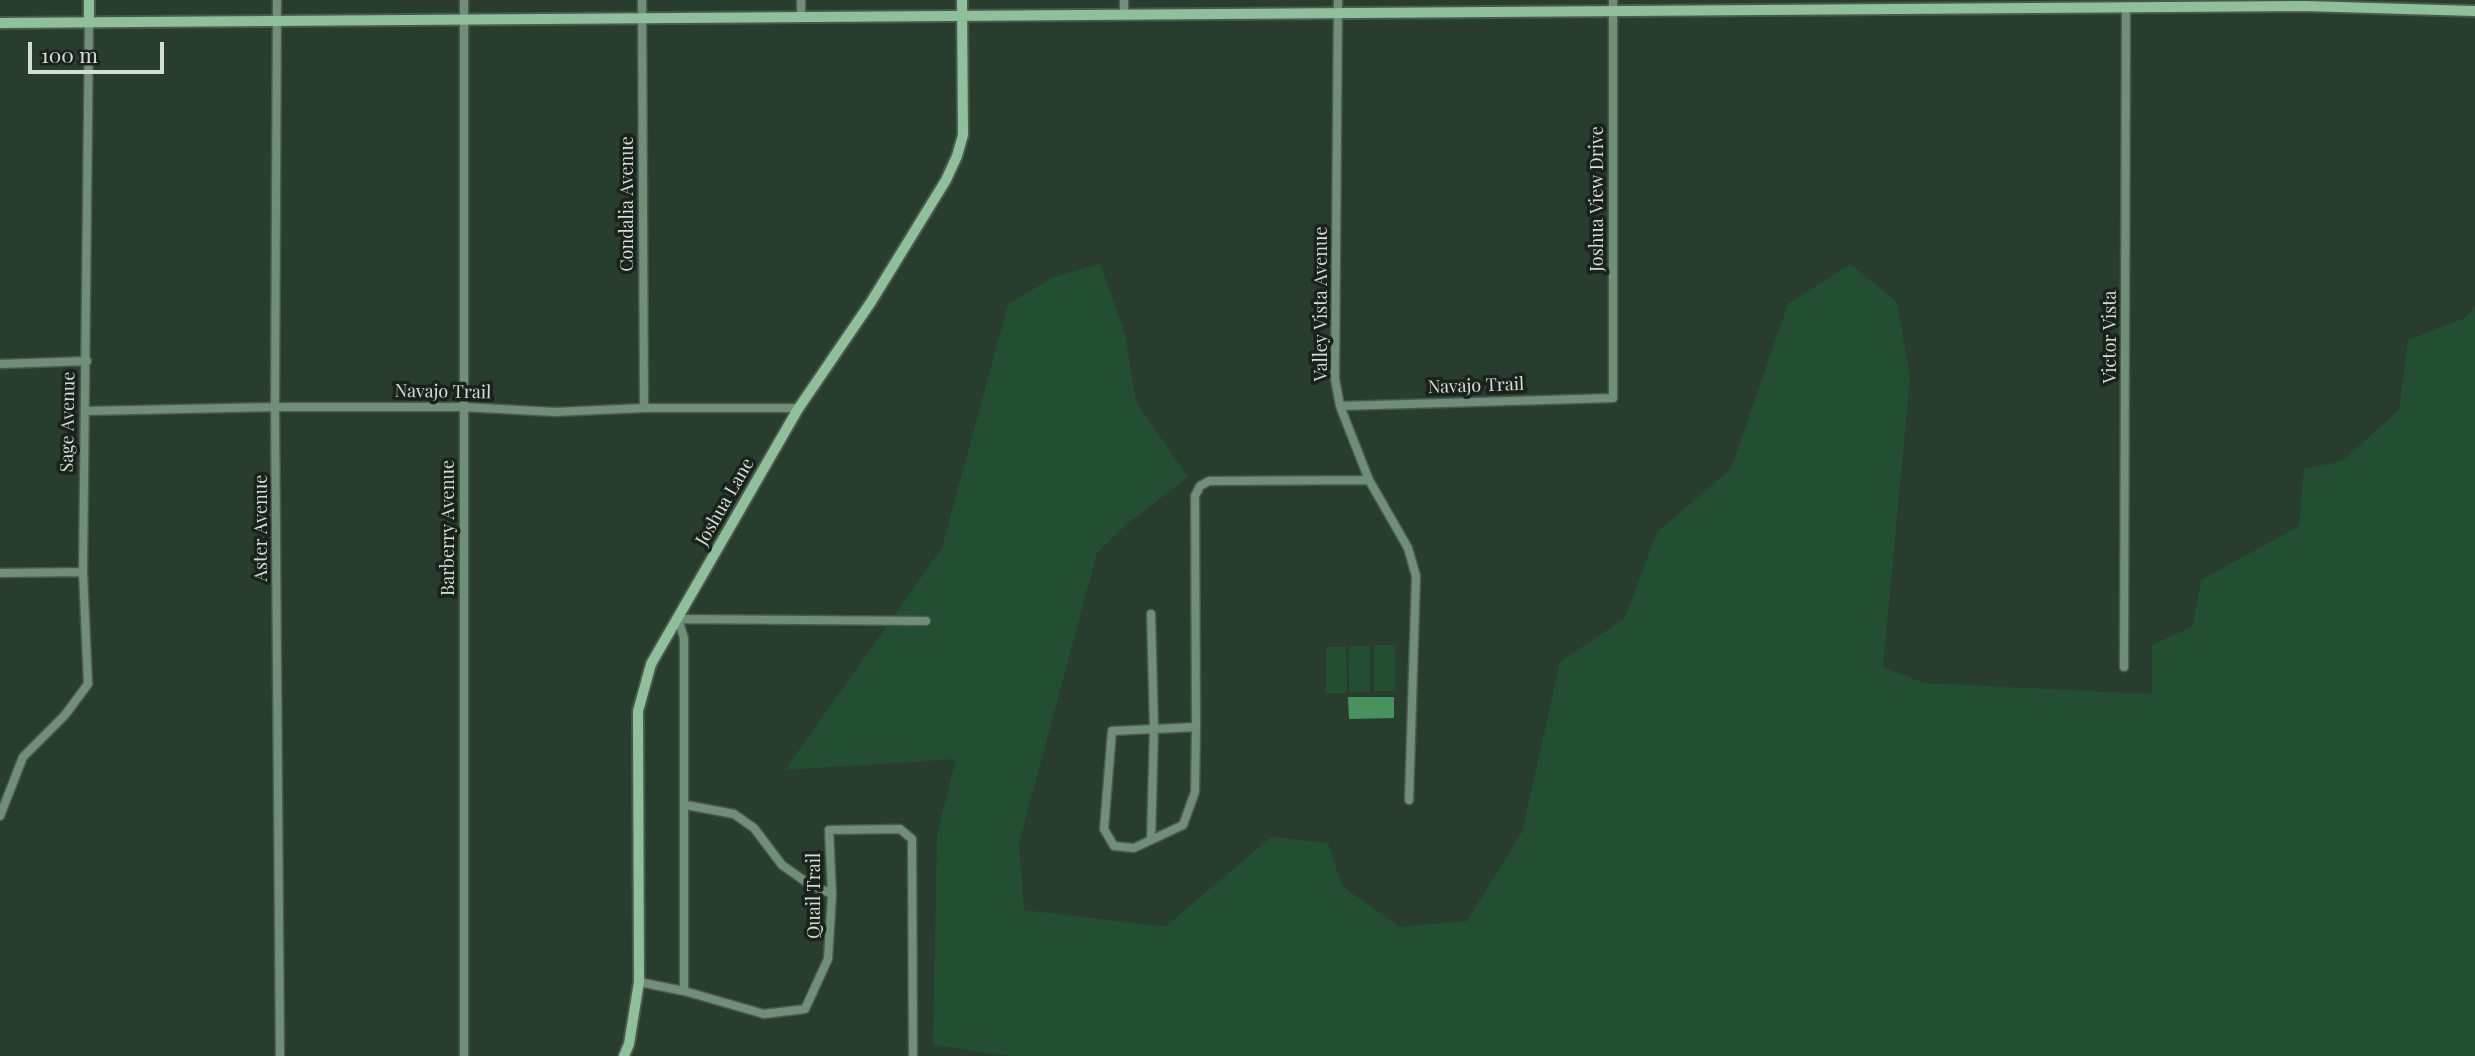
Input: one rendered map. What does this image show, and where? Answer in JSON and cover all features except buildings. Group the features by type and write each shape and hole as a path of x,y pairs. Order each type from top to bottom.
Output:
{"street":[{"name":"Sage Avenue","path":"0,816 23,757 65,715 88,684 83,572 88,361 89,0"},
{"name":"Aster Avenue","path":"276,0 275,407 280,1056"},
{"name":"Barberry Avenue","path":"464,0 464,1056"},
{"name":"Condalia Avenue","path":"642,0 643,408"},
{"path":"801,0 801,18"},
{"name":"Joshua Lane","path":"624,1056 629,1044 639,982 638,711 650,664 799,408 871,302 957,156 963,135 962,0"},
{"path":"1124,0 1124,15"},
{"name":"Valley Vista Avenue","path":"1338,0 1335,379 1340,406 1369,480 1408,548 1416,576 1409,800"},
{"path":"0,23 962,15 1338,15 1613,6 2126,7 2304,3 2475,11"},
{"name":"Joshua View Drive","path":"1613,6 1613,398"},
{"name":"Victor Vista","path":"2124,667 2126,7"},
{"path":"0,364 88,361"},
{"name":"Navajo Trail","path":"1340,406 1613,398"},
{"name":"Navajo Trail","path":"86,411 275,407 463,407 555,412 643,408 799,408"},
{"path":"1196,727 1112,731 1104,829 1114,846 1134,848 1183,825 1195,792 1196,727 1195,496 1200,486 1209,481 1369,480"},
{"path":"0,573 83,572"},
{"path":"1151,614 1154,728 1152,840"},
{"path":"639,982 684,991 684,638 678,619 926,621"},
{"path":"686,805 734,814 754,828 782,865 809,884 832,894"},
{"name":"Quail Trail","path":"684,991 764,1014 805,1009 828,959 832,894 829,830 900,829 912,839 914,1056"}],"shaded area":[{"path":"1100,264 1125,334 1136,402 1188,477 1127,524 1097,553 1019,843 1024,910 1165,927 1271,837 1328,843 1342,886 1399,927 1467,921 1522,832 1560,662 1625,618 1657,532 1731,469 1788,304 1850,264 1897,302 1910,377 1883,667 1924,683 2152,694 2152,645 2193,626 2201,580 2299,526 2304,469 2342,461 2399,410 2408,340 2465,318 2475,306 2475,1056 1010,1056 933,1045 937,835 956,759 785,770 942,548 1008,304 1054,277"},
{"path":"1374,645 1395,645 1395,691 1374,691"},
{"path":"1349,646 1370,646 1370,692 1349,692"},
{"path":"1326,647 1346,647 1347,693 1326,693"},
{"path":"1348,697 1394,697 1394,718 1349,719"}]}
